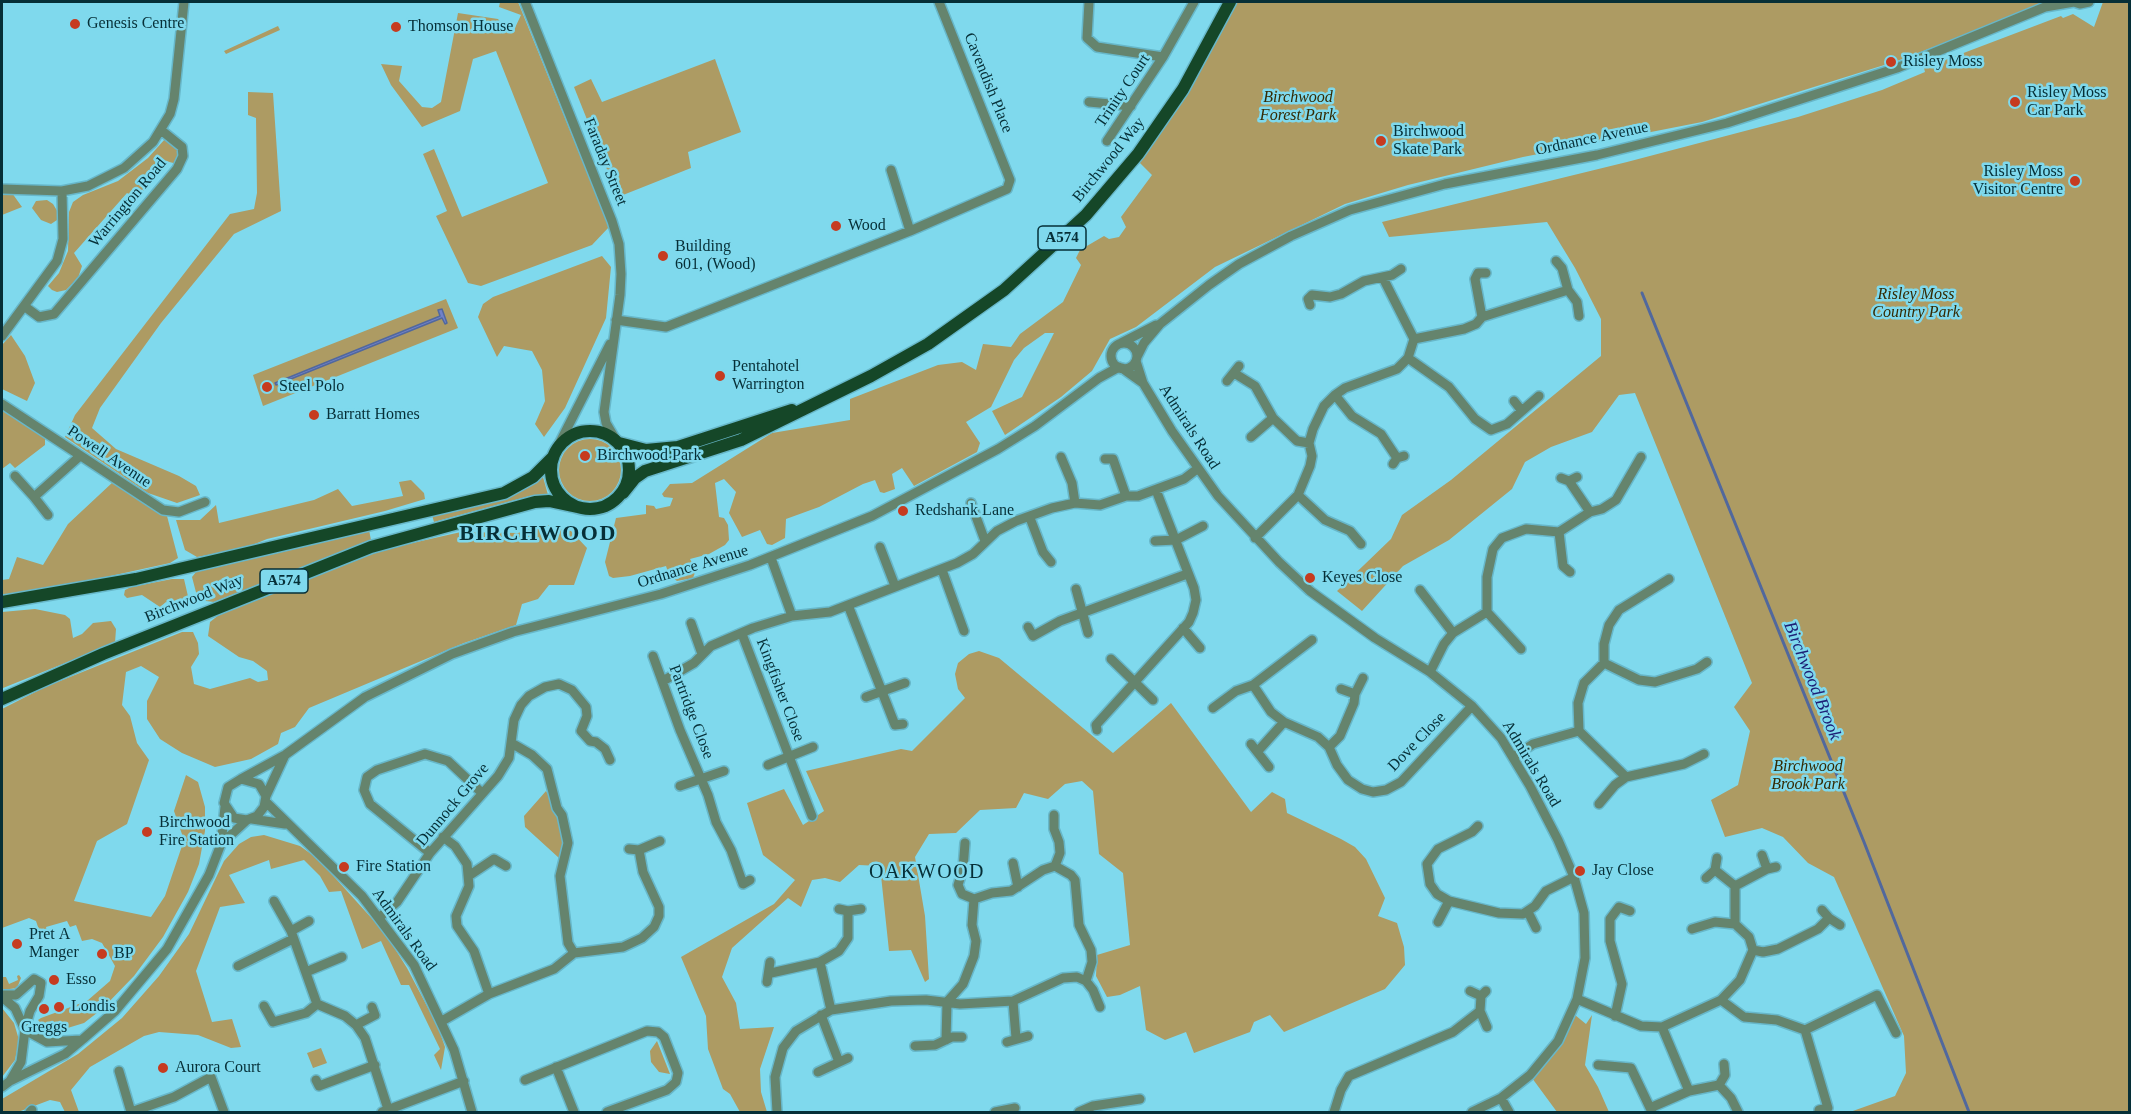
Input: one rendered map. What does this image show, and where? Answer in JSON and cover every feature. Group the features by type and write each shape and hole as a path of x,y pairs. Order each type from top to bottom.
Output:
{"main road":[{"name":"Birchwood Way","path":"623,493 635,478 645,471 741,440 778,424 900,360 963,321 1004,290 1077,223 1118,178 1160,123 1208,47 1230,2"},
{"name":"Birchwood Way","path":"617,442 646,450 678,447 822,399"},
{"name":"A574","path":"554,454 563,441 584,431 595,431 617,442"},
{"path":"617,442 629,462 628,483 623,493"},
{"name":"Birchwood Way","path":"2,602 136,579 504,493 533,477 554,454"},
{"path":"554,454 551,469 555,487 566,501 577,507"},
{"name":"A574","path":"577,507 587,510 607,506 623,493"},
{"name":"Birchwood Way","path":"2,699 93,658 371,547 534,501 549,501 577,507"}],"street":[{"path":"2,189 62,191 88,186 116,172 140,155 161,130 174,99 184,2"},
{"name":"Faraday Street","path":"525,2 612,220 619,244 621,274 604,411 606,423 617,442"},
{"name":"Cavendish Place","path":"910,231 1010,186 1009,176 939,2"},
{"name":"Trinity Court","path":"1089,2 1087,38 1097,47 1163,57"},
{"name":"Trinity Court","path":"1107,141 1163,57 1192,2"},
{"name":"Ordnance Avenue","path":"1121,343 1160,324 1239,264 1291,236 1350,210 1435,186 1597,155 1727,123 1897,68 2049,4 2089,2"},
{"path":"1089,102 1131,106"},
{"name":"Warrington Road","path":"24,306 39,317 54,314 177,169 183,156 182,147 161,130"},
{"path":"616,320 666,327 910,231 891,170"},
{"path":"2,336 44,281 61,250 62,191"},
{"path":"1556,261 1562,268 1568,290 1577,302 1580,316"},
{"path":"1310,305 1308,299 1312,295 1330,297 1341,294 1364,281 1383,278 1401,269"},
{"path":"1482,317 1475,279 1478,273 1486,273"},
{"path":"1255,538 1298,495 1310,466 1312,456 1309,443 1318,416 1335,395 1345,388 1397,369 1408,358 1414,339 1383,278"},
{"path":"1414,339 1464,329 1476,324 1482,317 1568,290"},
{"name":"Ordnance Avenue","path":"1137,359 1144,343 1160,324"},
{"name":"Faraday Street","path":"554,454 612,339"},
{"path":"1121,343 1133,345 1137,359 1130,367 1120,368 1113,362 1111,354 1114,347 1121,343"},
{"name":"Ordnance Avenue","path":"1099,378 1111,354"},
{"path":"1408,358 1449,387 1483,427 1497,429 1539,396"},
{"name":"Admirals Road","path":"1137,359 1143,383 1197,469 1255,538 1310,591 1430,672 1473,706 1501,738 1553,831 1574,877 1584,913 1586,936 1582,980 1577,999 1564,1029 1530,1075 1501,1098 1472,1113"},
{"name":"Ordnance Avenue","path":"241,779 285,755 365,697 452,654 513,632 661,594 771,558 872,516 953,475 1035,426 1099,378 1120,368"},
{"name":"Admirals Road","path":"1120,368 1143,383"},
{"path":"1227,381 1237,369 1255,386 1273,418 1297,441 1309,443"},
{"path":"1335,395 1352,416 1381,434 1398,459"},
{"path":"1514,401 1522,411"},
{"name":"Powell Avenue","path":"2,404 163,510 179,512 205,502"},
{"path":"1251,437 1273,418"},
{"path":"34,497 80,456"},
{"path":"1522,652 1487,612 1488,577 1493,549 1502,538 1526,529 1559,532 1590,512 1602,509 1616,500 1641,457"},
{"path":"1061,458 1072,483 1075,504"},
{"path":"1105,459 1113,459 1126,496"},
{"path":"663,681 694,663 711,646 792,616 830,612 942,570 973,554 997,531 1052,508 1075,504 1100,505 1126,496 1156,490 1184,479 1197,469"},
{"path":"15,476 48,515"},
{"path":"1569,478 1590,512"},
{"path":"1097,730 1096,725 1132,682 1183,628 1193,613 1196,600 1156,490"},
{"path":"1298,495 1325,520 1350,531 1361,544"},
{"path":"971,502 985,541"},
{"path":"1030,518 1043,552 1051,562"},
{"path":"1155,541 1176,540 1203,526"},
{"path":"1559,532 1563,566 1570,572"},
{"path":"879,547 895,586"},
{"path":"771,558 792,616"},
{"path":"942,570 964,634"},
{"path":"1028,627 1033,636 1060,621 1187,574"},
{"path":"1626,777 1579,731 1578,703 1584,684 1604,663 1609,625 1619,610 1669,579"},
{"path":"1076,589 1088,633"},
{"path":"1420,590 1453,633"},
{"path":"848,605 884,690 896,725 903,724"},
{"path":"1430,672 1453,633 1487,612"},
{"path":"691,623 702,654"},
{"path":"1183,628 1200,648"},
{"name":"Kingfisher Close","path":"742,634 812,816"},
{"path":"1213,708 1236,691 1253,685 1312,640"},
{"name":"Partridge Close","path":"653,656 716,822 731,850 743,884 750,880"},
{"path":"1111,659 1153,700"},
{"path":"1604,663 1639,680 1655,682 1697,669 1708,660"},
{"path":"1329,747 1340,736 1347,722 1354,694 1363,678"},
{"path":"866,697 905,683"},
{"name":"Dunnock Grove","path":"380,917 397,902 430,853 498,776 509,758 513,744 514,720 521,705 529,696 545,687 559,684 572,690 586,707 587,716 581,731 590,741 596,742 605,749 610,760"},
{"name":"Dove Close","path":"1253,685 1271,712 1284,722 1318,737 1329,747 1336,765 1348,780 1362,789 1373,792 1386,790 1401,782 1473,706"},
{"path":"1341,688 1354,694"},
{"path":"1269,767 1255,747 1284,722"},
{"path":"1513,757 1533,744 1579,731"},
{"path":"513,744 532,755 547,769 562,815 568,843 560,876 568,943 574,953"},
{"name":"Kingfisher Close","path":"768,765 813,747"},
{"path":"430,853 370,804 364,790 367,777 377,770 425,754 448,761 483,793"},
{"path":"1599,804 1615,785 1626,777 1686,768 1704,754"},
{"name":"Ordnance Avenue","path":"266,799 285,755"},
{"name":"Partridge Close","path":"680,786 724,771"},
{"path":"2,1087 65,1054 116,1011 167,949 200,893 221,844 224,799 228,787 241,779 260,784 266,799 261,812 221,844"},
{"name":"Admirals Road","path":"266,799 285,824 347,879 380,917 414,965 442,1021 464,1081 472,1113"},
{"path":"225,807 234,818 285,824"},
{"path":"1055,866 1060,853 1052,813 1066,816"},
{"path":"1474,843 1475,829 1438,849 1427,864 1430,884 1437,894 1449,901 1506,914 1528,912 1546,891 1574,877"},
{"path":"443,837 462,855 470,875 467,896 456,916 457,926 474,951 489,994"},
{"path":"442,1021 489,994 554,969 574,953 623,947 642,938 654,927 659,916 659,907 634,850 660,841"},
{"path":"967,841 958,885 962,894 974,899 1018,887 1043,870 1055,866"},
{"path":"1735,886 1772,868 1762,855"},
{"path":"1706,878 1715,870 1717,858"},
{"path":"470,875 494,859 506,866"},
{"path":"1013,863 1018,887"},
{"path":"1055,866 1076,880 1079,926 1091,950 1092,962 1086,981"},
{"path":"1715,870 1735,886"},
{"path":"1735,886 1735,924"},
{"path":"946,1040 948,1002 963,984 974,956 974,899"},
{"path":"274,901 292,935 317,1004 345,1016 356,1025 368,1045 386,1112 464,1081"},
{"path":"1438,922 1449,901"},
{"path":"1615,1016 1623,984 1610,941 1610,919 1619,907 1630,911"},
{"path":"770,962 769,978 820,962 840,951 848,938 843,910 861,909"},
{"path":"1822,910 1840,925"},
{"path":"1528,912 1536,928"},
{"path":"1753,950 1763,952 1778,949 1818,929 1829,918"},
{"path":"240,960 292,935 309,921"},
{"path":"1577,999 1641,1026 1662,1027 1720,1000 1740,980 1753,950 1749,937 1735,924 1715,922 1692,930"},
{"path":"306,972 342,957"},
{"path":"820,962 831,1010"},
{"path":"777,1113 775,1077 783,1048 796,1031 831,1010 891,1001 960,1004 1013,1001 1063,978 1077,977 1086,981 1100,1007"},
{"path":"2,996 16,995 34,979 41,982 39,996 30,1011 25,1029 24,1053 10,1081"},
{"path":"1470,991 1483,994 1480,1011 1487,1027"},
{"path":"1720,1000 1744,1017 1777,1020 1805,1030 1877,995 1896,1033"},
{"path":"2,996 15,1008 25,1029 47,1042 83,1040"},
{"path":"1013,1001 1012,1040 1028,1036"},
{"path":"264,1006 273,1022 306,1013 317,1004"},
{"path":"356,1025 375,1015 372,1007"},
{"path":"1334,1113 1344,1083 1349,1076 1454,1032 1480,1011"},
{"path":"818,1072 843,1060 821,1015"},
{"path":"1662,1027 1689,1091"},
{"path":"1805,1030 1828,1108 1819,1110"},
{"path":"525,1080 647,1031 661,1034 678,1072 676,1083 667,1090 607,1113"},
{"path":"915,1046 935,1045 962,1037"},
{"path":"1598,1065 1631,1068 1651,1110 1689,1091 1719,1085 1725,1075 1724,1064"},
{"path":"316,1080 319,1086 375,1065"},
{"path":"556,1067 574,1113"},
{"path":"119,1071 131,1113 174,1096 211,1077 224,1113"},
{"path":"1719,1085 1731,1098 1738,1113"},
{"path":"1501,1098 1509,1113"},
{"path":"1079,1113 1093,1106 1140,1099"},
{"path":"996,1112 1015,1108"}],"green space":[{"path":"500,2 518,2 609,227 592,245 481,286 468,283 436,216 447,211 423,154 434,149 462,217 548,183 496,51 473,59 460,111 422,127 391,85 381,64 402,66 399,81 422,107 432,108 441,102 458,13 498,19 506,29 514,30 521,15 499,7"},
{"name":"Birchwood Forest Park","path":"1235,2 2043,2 1994,24 1897,61 1702,122 1523,157 1408,185 1345,204 1215,267 1136,327 1110,339 1092,371 1061,397 1005,435 992,411 1022,397 1054,333 1045,333 1024,348 1014,360 991,407 966,422 980,443 977,452 914,486 902,468 892,474 895,489 880,492 875,480 863,484 819,507 786,519 785,538 772,545 767,544 760,530 742,537 729,513 736,492 724,479 715,483 719,517 724,518 728,525 729,540 725,545 709,554 690,559 696,570 693,578 677,581 669,575 666,566 630,576 613,578 609,576 605,562 616,518 646,514 646,505 654,506 656,509 670,506 673,498 664,497 662,494 670,484 692,483 772,433 850,420 850,399 938,365 962,362 976,370 983,344 1011,347 1020,334 1063,302 1081,265 1076,258 1080,250 1104,236 1109,239 1119,237 1126,227 1121,217 1152,175 1138,161"},
{"name":"Risley Moss Country Park","path":"2103,2 2130,2 2129,1112 1850,1112 1895,1096 1906,1073 1904,1036 1834,877 1808,863 1783,837 1762,828 1725,837 1711,800 1738,785 1750,731 1734,707 1752,683 1635,393 1619,395 1592,432 1551,447 1525,462 1512,489 1449,540 1403,566 1362,611 1337,591 1391,539 1402,515 1451,480 1601,356 1601,319 1575,268 1547,222 1389,237 1382,222 1798,117 1882,90 1925,72 1924,68 2061,16 2063,18 2073,14 2094,27"},
{"path":"278,26 280,30 226,54 224,51"},
{"path":"715,59 741,132 688,152 691,168 618,197 574,87 591,79 602,102"},
{"path":"248,92 273,93 281,211 234,234 161,323 100,408 92,428 116,449 179,476 196,486 200,495 177,503 148,493 65,437 75,415 230,214 254,209 257,193 256,118 248,115"},
{"path":"165,139 178,151 177,164 162,160 158,162 159,171 140,195 135,197 127,193 74,253 82,266 78,278 66,290 57,292 52,290 48,286 59,273 68,251 69,212 73,202 83,195 118,181 148,158"},
{"path":"2,192 12,193 22,207 2,215"},
{"path":"47,200 53,204 59,214 57,220 51,224 41,220 32,208 36,201"},
{"path":"602,256 611,267 606,318 565,408 544,437 535,424 545,401 542,370 532,351 504,346 497,357 478,317 483,304 493,297"},
{"path":"446,299 458,328 263,406 253,375"},
{"path":"11,335 25,356 35,383 27,401 2,389 2,345"},
{"path":"2,407 45,437 45,445 15,468 10,463 2,469"},
{"path":"590,439 607,444 612,448 616,453 621,470 616,487 612,492 607,496 590,501 573,496 568,492 564,487 559,470 564,453 568,448 573,444"},
{"path":"543,477 548,495 530,496 434,522 432,515 515,494"},
{"path":"411,480 424,493 425,499 385,511 267,539 245,548 197,557 185,550 176,520 200,520 216,505 219,523 314,500 338,489 352,506 403,496 399,482"},
{"path":"113,482 167,516 178,558 170,563 51,589 2,596 2,580 9,579 17,557 43,565 68,524"},
{"path":"544,524 571,531 587,548 574,585 549,585 538,599 522,604 516,625 464,643 309,708 295,727 281,733 278,744 251,759 215,767 182,753 160,739 147,719 147,701 159,677 141,666 126,672 122,705 130,716 137,743 149,760 127,824 97,841 74,901 151,917 165,896 184,840 174,811 186,775 198,782 205,807 205,831 199,864 188,892 163,937 134,976 102,1009 84,1023 61,1030 45,1028 38,1020 87,1001 110,981 115,966 102,943 92,939 82,941 76,925 70,927 67,921 46,927 48,935 41,936 36,921 29,918 2,928 2,709 45,687 182,632 193,632 198,643 199,654 191,667 194,684 210,689 250,678 258,682 268,680 267,671 253,661 239,657 208,636 210,622 220,614 377,551 461,532 518,533"},
{"path":"369,530 371,540 214,602 198,600 192,577 196,572"},
{"path":"184,579 190,605 184,608 166,602 160,607 142,595 127,598 124,595 125,590 131,587"},
{"path":"35,609 65,615 70,619 73,638 82,634 93,623 111,621 116,629 115,643 3,688 2,612"},
{"path":"979,651 999,658 1113,753 1171,703 1251,812 1272,792 1285,799 1287,813 1355,847 1366,859 1385,898 1378,916 1397,923 1404,947 1405,965 1385,989 1284,1032 1270,1015 1254,1022 1250,1032 1194,1053 1186,1032 1165,1040 1146,1030 1140,986 1120,995 1107,997 1096,976 1097,955 1130,945 1123,873 1099,854 1093,791 1082,781 1065,784 1048,799 1024,793 1016,808 980,810 956,833 929,834 915,857 925,916 929,979 925,982 911,950 889,951 880,866 859,865 840,882 825,878 812,880 801,907 788,898 732,948 722,977 736,1003 740,1029 774,1027 760,1069 761,1092 767,1112 740,1112 730,1094 723,1089 708,1049 706,1016 681,957 774,904 795,880 763,855 747,803 784,789 803,825 824,811 806,771 901,749 912,751 965,698 958,689 955,674 958,663 969,654"},
{"path":"546,791 560,817 563,845 559,858 525,827 524,816"},
{"path":"264,835 300,846 318,859 385,933 407,968 438,1027 445,1047 441,1070 434,1055 440,1049 409,985 401,985 381,941 362,949 341,891 329,892 320,876 304,860 271,869 269,860 229,875 245,903 220,907 196,971 212,1022 232,1019 241,1047 231,1048 198,1035 159,1032 144,1036 90,1067 71,1090 79,1112 65,1112 60,1102 50,1100 18,1112 2,1112 2,1099 78,1054 122,1018 159,976 189,934 224,861 239,844 251,837"},
{"path":"19,975 21,978 17,988 2,990 2,977 6,977 9,984 18,980"},
{"path":"2,1008 14,1023 19,1040 15,1060 2,1077"},
{"path":"1575,1015 1586,1024 1592,1015 1585,1065 1609,1112 1557,1112 1532,1078 1561,1043"},
{"path":"657,1041 670,1074 659,1072 651,1062 650,1051"},
{"path":"321,1048 327,1063 313,1068 307,1053"}],"water":[{"path":"442,309 447,323 445,324 442,318 276,385 275,383 440,316 438,310"}],"waterway":[{"name":"Birchwood Brook","path":"1642,293 1864,842 1969,1112"}],"place":[{"name":"Genesis Centre","path":"75,24"},
{"name":"Thomson House","path":"396,27"},
{"name":"Risley Moss","path":"1891,62"},
{"name":"Risley Moss Car Park","path":"2015,102"},
{"name":"Birchwood Skate Park","path":"1381,141"},
{"name":"Risley Moss Visitor Centre","path":"2075,181"},
{"name":"Wood","path":"836,226"},
{"name":"Building 601, (Wood)","path":"663,256"},
{"name":"Pentahotel Warrington","path":"720,376"},
{"name":"Steel Polo","path":"267,387"},
{"name":"Barratt Homes","path":"314,415"},
{"name":"Birchwood Park","path":"585,456"},
{"name":"Redshank Lane","path":"903,511"},
{"name":"Keyes Close","path":"1310,578"},
{"name":"Birchwood Fire Station","path":"147,832"},
{"name":"Fire Station","path":"344,867"},
{"name":"Jay Close","path":"1580,871"},
{"name":"Pret A Manger","path":"17,944"},
{"name":"BP","path":"102,954"},
{"name":"Esso","path":"54,980"},
{"name":"Londis","path":"59,1007"},
{"name":"Greggs","path":"44,1009"},
{"name":"Aurora Court","path":"163,1068"}],"district":[{"name":"BIRCHWOOD","path":"538,534"},
{"name":"OAKWOOD","path":"927,873"}],"park label":[{"name":"Birchwood Brook Park","path":"1808,776"}]}
